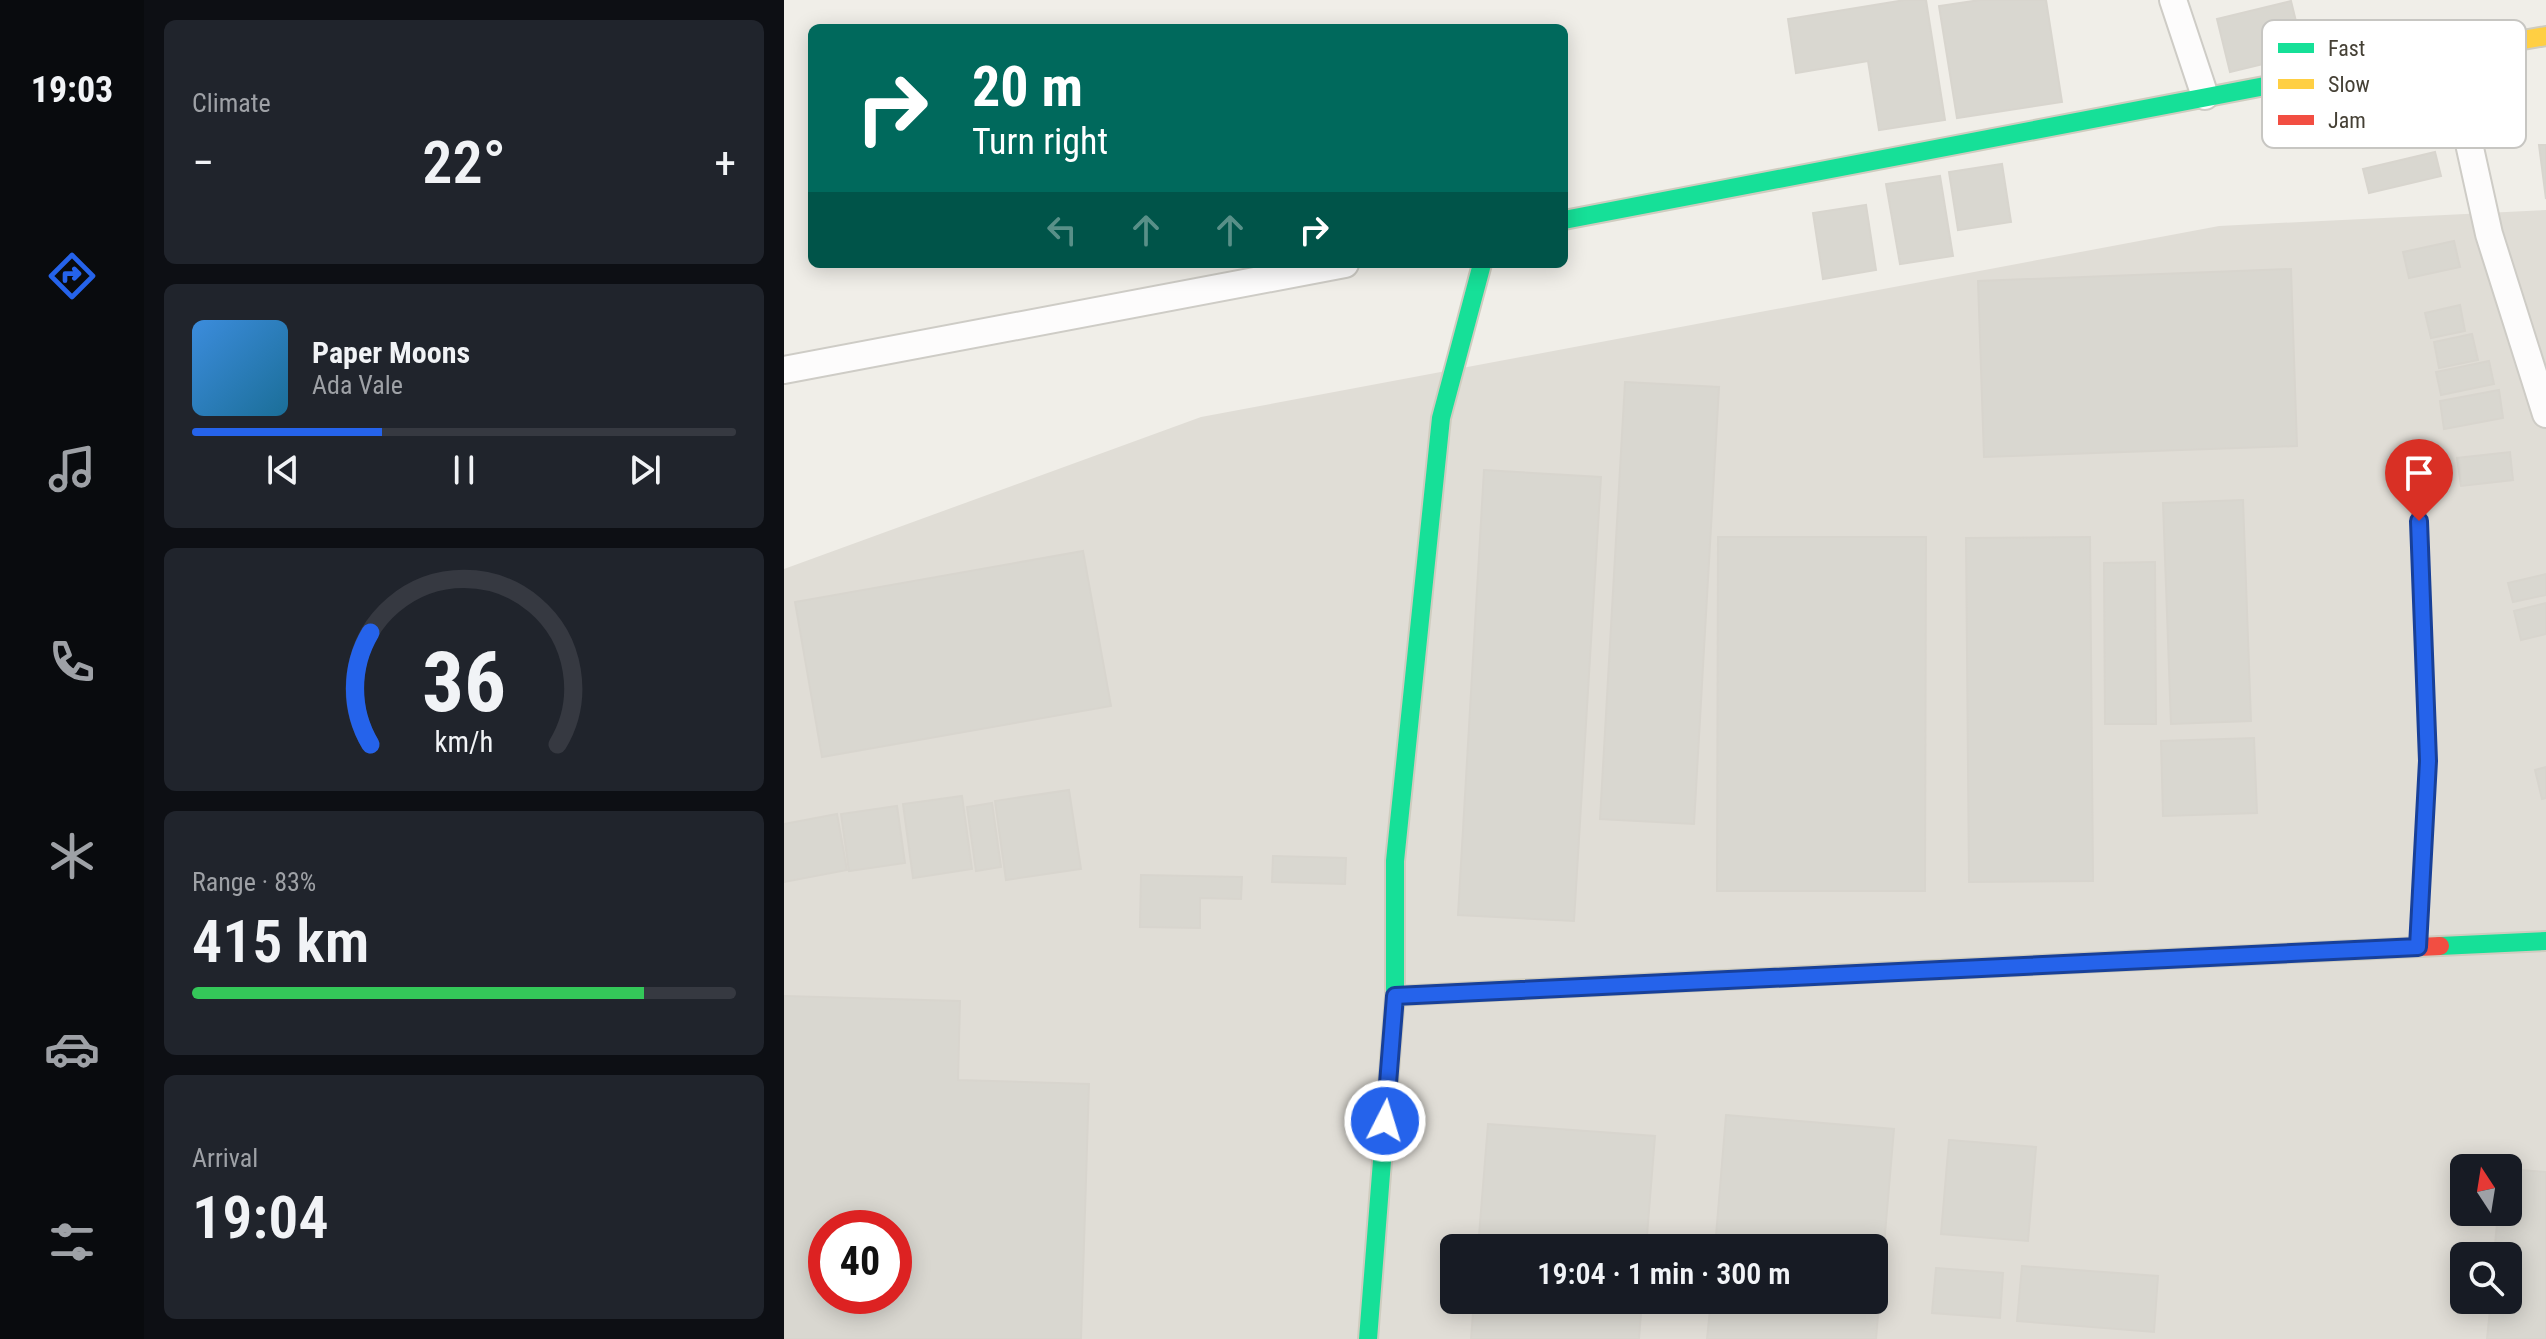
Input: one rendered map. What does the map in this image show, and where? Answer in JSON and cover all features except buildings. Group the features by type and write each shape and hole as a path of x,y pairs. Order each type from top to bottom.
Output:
{"street":[{"path":"2173,0 2205,96"},
{"path":"2526,40 2546,36"},
{"path":"1568,219 2262,86"},
{"path":"2470,148 2489,234 2546,414"},
{"path":"784,370 1324,268"},
{"path":"1368,1339 1395,996 1395,861 1441,418 1460,341 1481,282 1482,268"},
{"path":"1395,996 2546,941"}],"lane":[{"path":"2418,491 2428,761 2418,947"}],"shaded area":[{"path":"2546,210 2546,1339 784,1339 784,569 1201,417 2219,226"}],"traffic: fast":[{"path":"1568,219 2262,87"},
{"path":"1395,996 1395,861 1441,418 1481,268"},
{"path":"2440,946 2546,941"},
{"path":"1368,1339 1395,996 1533,989"}],"traffic: slow":[{"path":"2526,39 2546,36"},
{"path":"1533,989 2079,963"}],"traffic: jam":[{"path":"2079,963 2440,946"}],"route":[{"path":"1385,1121 1395,996 2418,947 2428,761 2419,521"}]}
